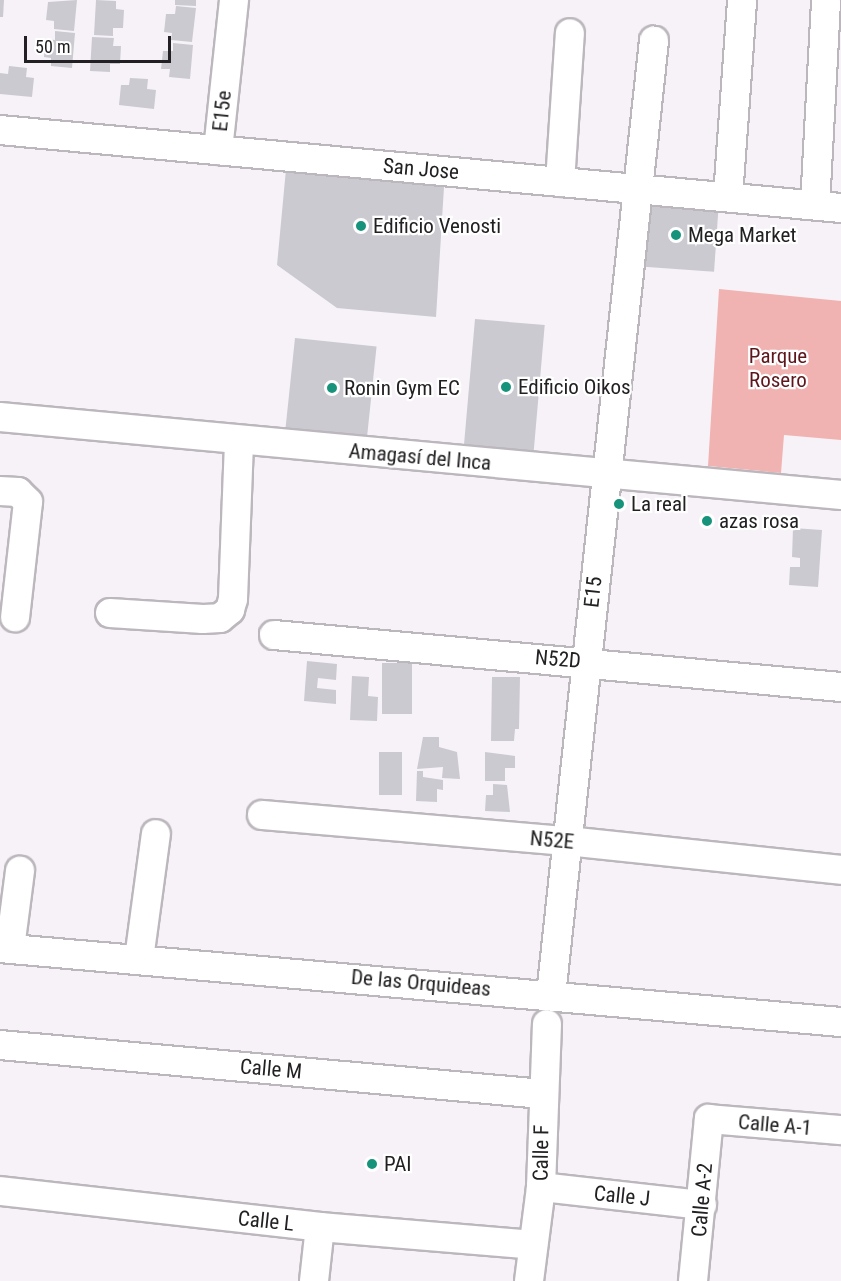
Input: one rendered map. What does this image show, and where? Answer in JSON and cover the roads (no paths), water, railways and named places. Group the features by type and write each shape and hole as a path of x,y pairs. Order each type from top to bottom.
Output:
{"street":[{"name":"E15e","path":"218,150 234,0"},
{"path":"728,197 742,0"},
{"path":"826,0 828,207"},
{"path":"560,182 570,33"},
{"name":"E15","path":"551,995 604,474 635,189 654,41"},
{"name":"San Jose","path":"0,130 828,207"},
{"name":"Amagasí del Inca","path":"0,417 841,495"},
{"path":"110,613 203,619 220,618 230,610 233,599 239,440"},
{"path":"0,491 18,492 28,502 15,617"},
{"name":"N52D","path":"274,634 586,661 841,687"},
{"name":"N52E","path":"262,815 567,841 841,870"},
{"path":"139,959 156,834"},
{"path":"5,948 21,871"},
{"name":"De las Orquideas","path":"5,948 841,1022"},
{"name":"Calle F","path":"530,1281 541,1187 547,1024"},
{"name":"Calle M","path":"0,1045 543,1094"},
{"name":"Calle A-1","path":"709,1119 841,1130"},
{"name":"Calle A-2","path":"693,1281 709,1119"},
{"name":"Calle J","path":"541,1187 702,1204"},
{"name":"Calle L","path":"0,1191 321,1227 534,1245"},
{"path":"314,1281 321,1227"}],"place":[{"name":"Edificio Venosti","path":"361,226"},
{"name":"Mega Market","path":"676,235"},
{"name":"Edificio Oikos","path":"506,387"},
{"name":"Ronin Gym EC","path":"332,388"},
{"name":"La real","path":"619,504"},
{"name":"azas rosa","path":"707,521"},
{"name":"PAI","path":"372,1164"}],"park label":[{"name":"Parque Rosero","path":"778,368"}]}
